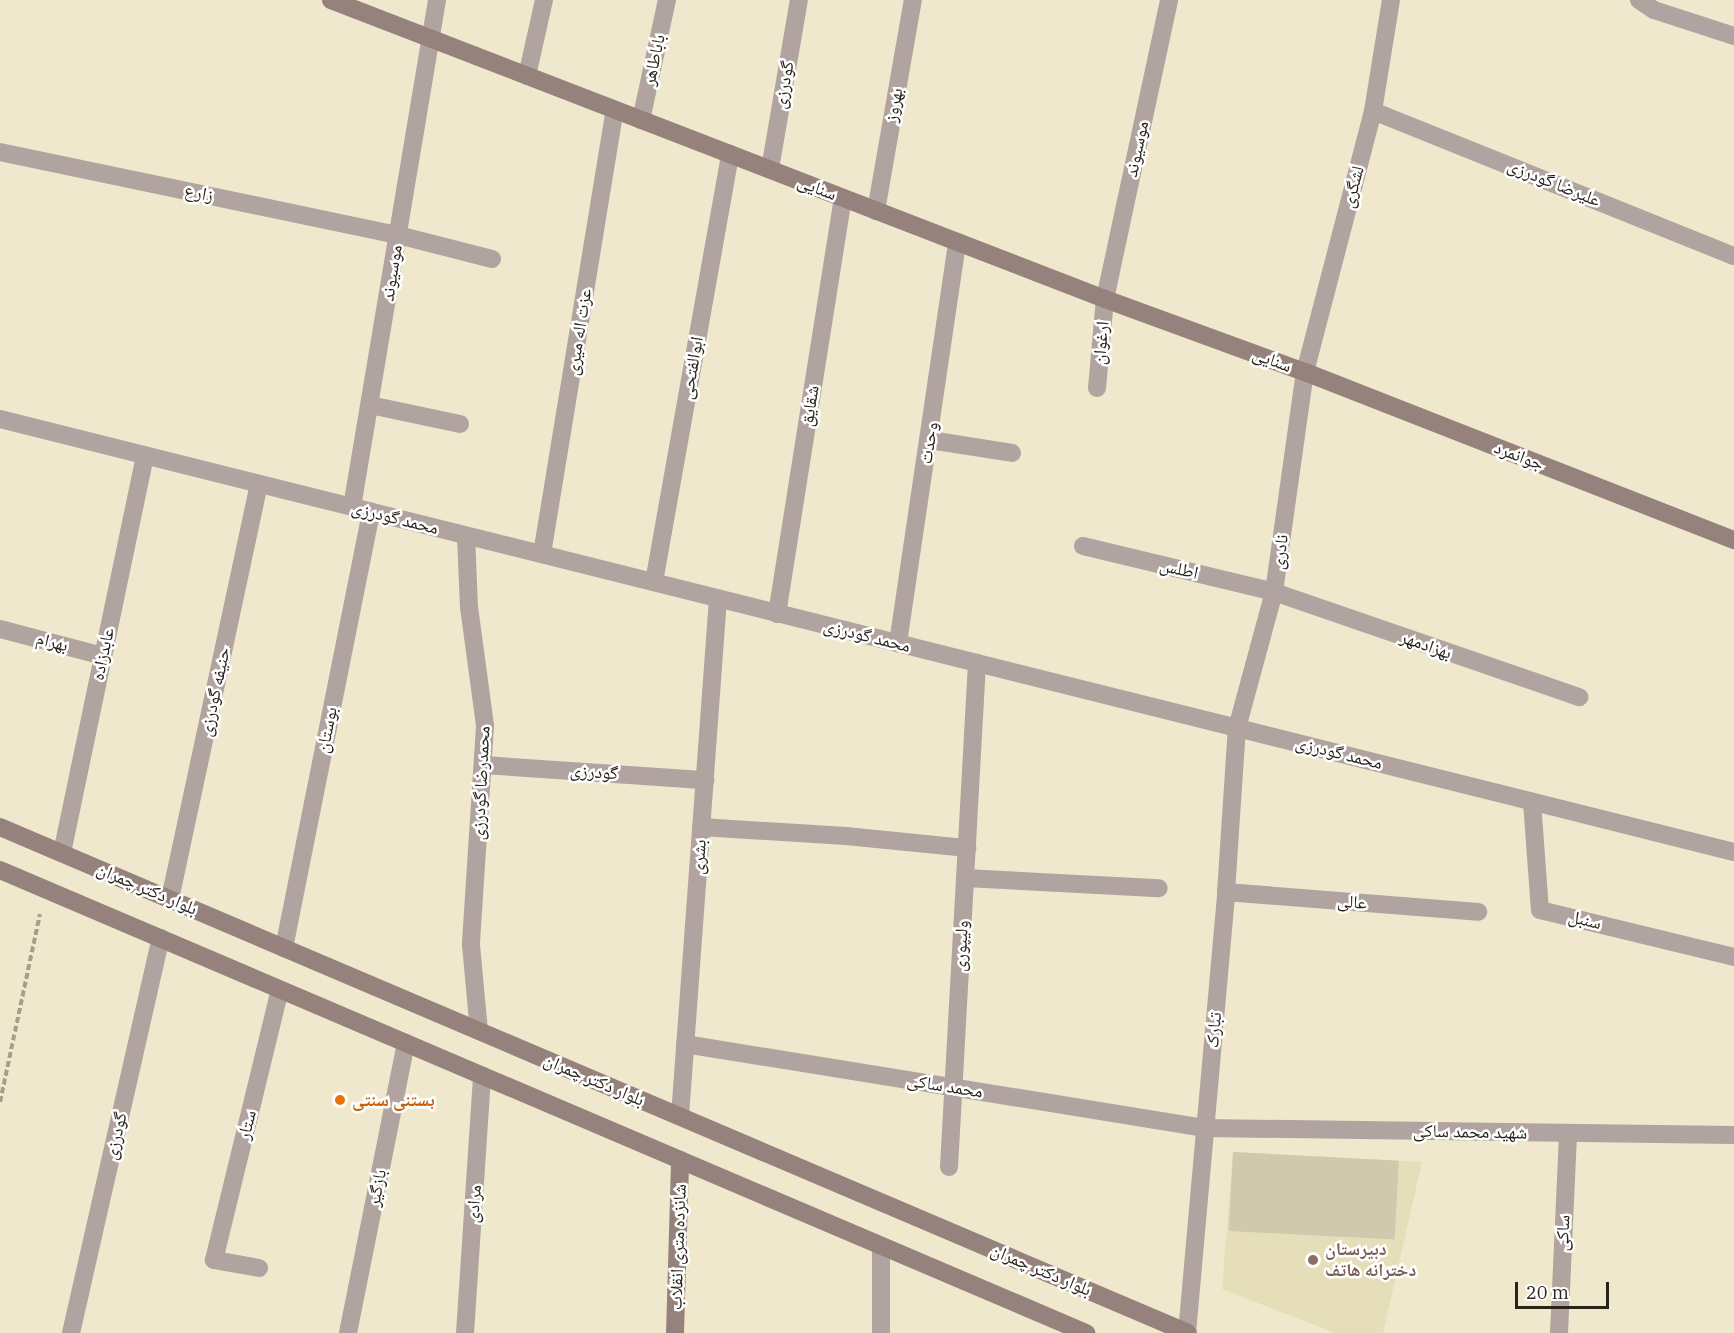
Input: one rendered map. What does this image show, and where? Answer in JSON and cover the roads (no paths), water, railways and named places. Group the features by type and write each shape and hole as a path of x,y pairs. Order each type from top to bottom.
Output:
{"main road":[{"name":"سنایی","path":"331,0 1105,299 1305,372"},
{"name":"جوانمرد","path":"1305,372 1734,540"},
{"name":"بلوار دکتر چمران","path":"0,827 1187,1333"},
{"path":"0,870 1086,1333"},
{"name":"شانزده متری انقلاب","path":"675,1333 680,1160"}],"street":[{"name":"موسیوند","path":"352,507 437,0"},
{"path":"527,76 544,0"},
{"name":"باباطاهر","path":"641,120 667,0"},
{"name":"گودرزی","path":"770,170 799,0"},
{"name":"بهروز","path":"876,210 913,0"},
{"name":"موسیوند","path":"1105,299 1169,0"},
{"name":"لشگری","path":"1305,372 1373,111 1391,0"},
{"path":"1639,0 1654,10 1734,36"},
{"name":"عزت اله میری","path":"542,554 615,110"},
{"name":"علیرضا گودرزی","path":"1373,111 1734,256"},
{"name":"زارع","path":"0,152 398,235 492,258"},
{"name":"ابوالفتحی","path":"654,582 730,154"},
{"name":"شقایق","path":"777,614 843,198"},
{"name":"وحدت","path":"897,644 930,440 957,242"},
{"name":"ارغوان","path":"1097,388 1105,299"},
{"name":"نادری","path":"1236,728 1274,592 1305,372"},
{"path":"370,405 460,424"},
{"name":"محمد گودرزی","path":"0,419 1734,852"},
{"path":"930,440 1012,453"},
{"name":"عابدزاده","path":"62,853 145,456"},
{"name":"حنیفه گودرزی","path":"170,899 260,484"},
{"name":"بوستان","path":"284,948 371,512"},
{"name":"محمدرضا گودرزی","path":"466,536 469,607 485,726 471,945 479,1031"},
{"name":"اطلس","path":"1083,546 1274,592"},
{"name":"بهزادمهر","path":"1274,592 1578,698"},
{"name":"بشری","path":"680,1116 718,598"},
{"name":"بهرام","path":"0,629 103,656"},
{"name":"ولیپوری","path":"949,1167 977,663"},
{"name":"تبارک","path":"1187,1333 1226,892 1236,728"},
{"name":"گودرزی","path":"483,765 705,780"},
{"name":"سنبل","path":"1532,802 1540,910 1734,957"},
{"path":"701,827 846,836 967,848"},
{"path":"965,878 1159,888"},
{"name":"عالی","path":"1226,892 1478,912"},
{"name":"گودرزی","path":"70,1333 160,938"},
{"name":"ستار","path":"259,1268 214,1260 280,990"},
{"name":"بازگیر","path":"348,1333 406,1043"},
{"name":"محمد ساکی","path":"685,1044 1205,1128"},
{"name":"مرادی","path":"465,1333 482,1076"},
{"name":"شهید محمد ساکی","path":"1205,1128 1734,1135"},
{"name":"ساکی","path":"1559,1333 1568,1133"},
{"path":"881,1246 881,1333"}],"place":[{"name":"بستنی سنتی","path":"340,1100"},
{"name":"دبیرستان دخترانه هاتف","path":"1313,1260"}]}
